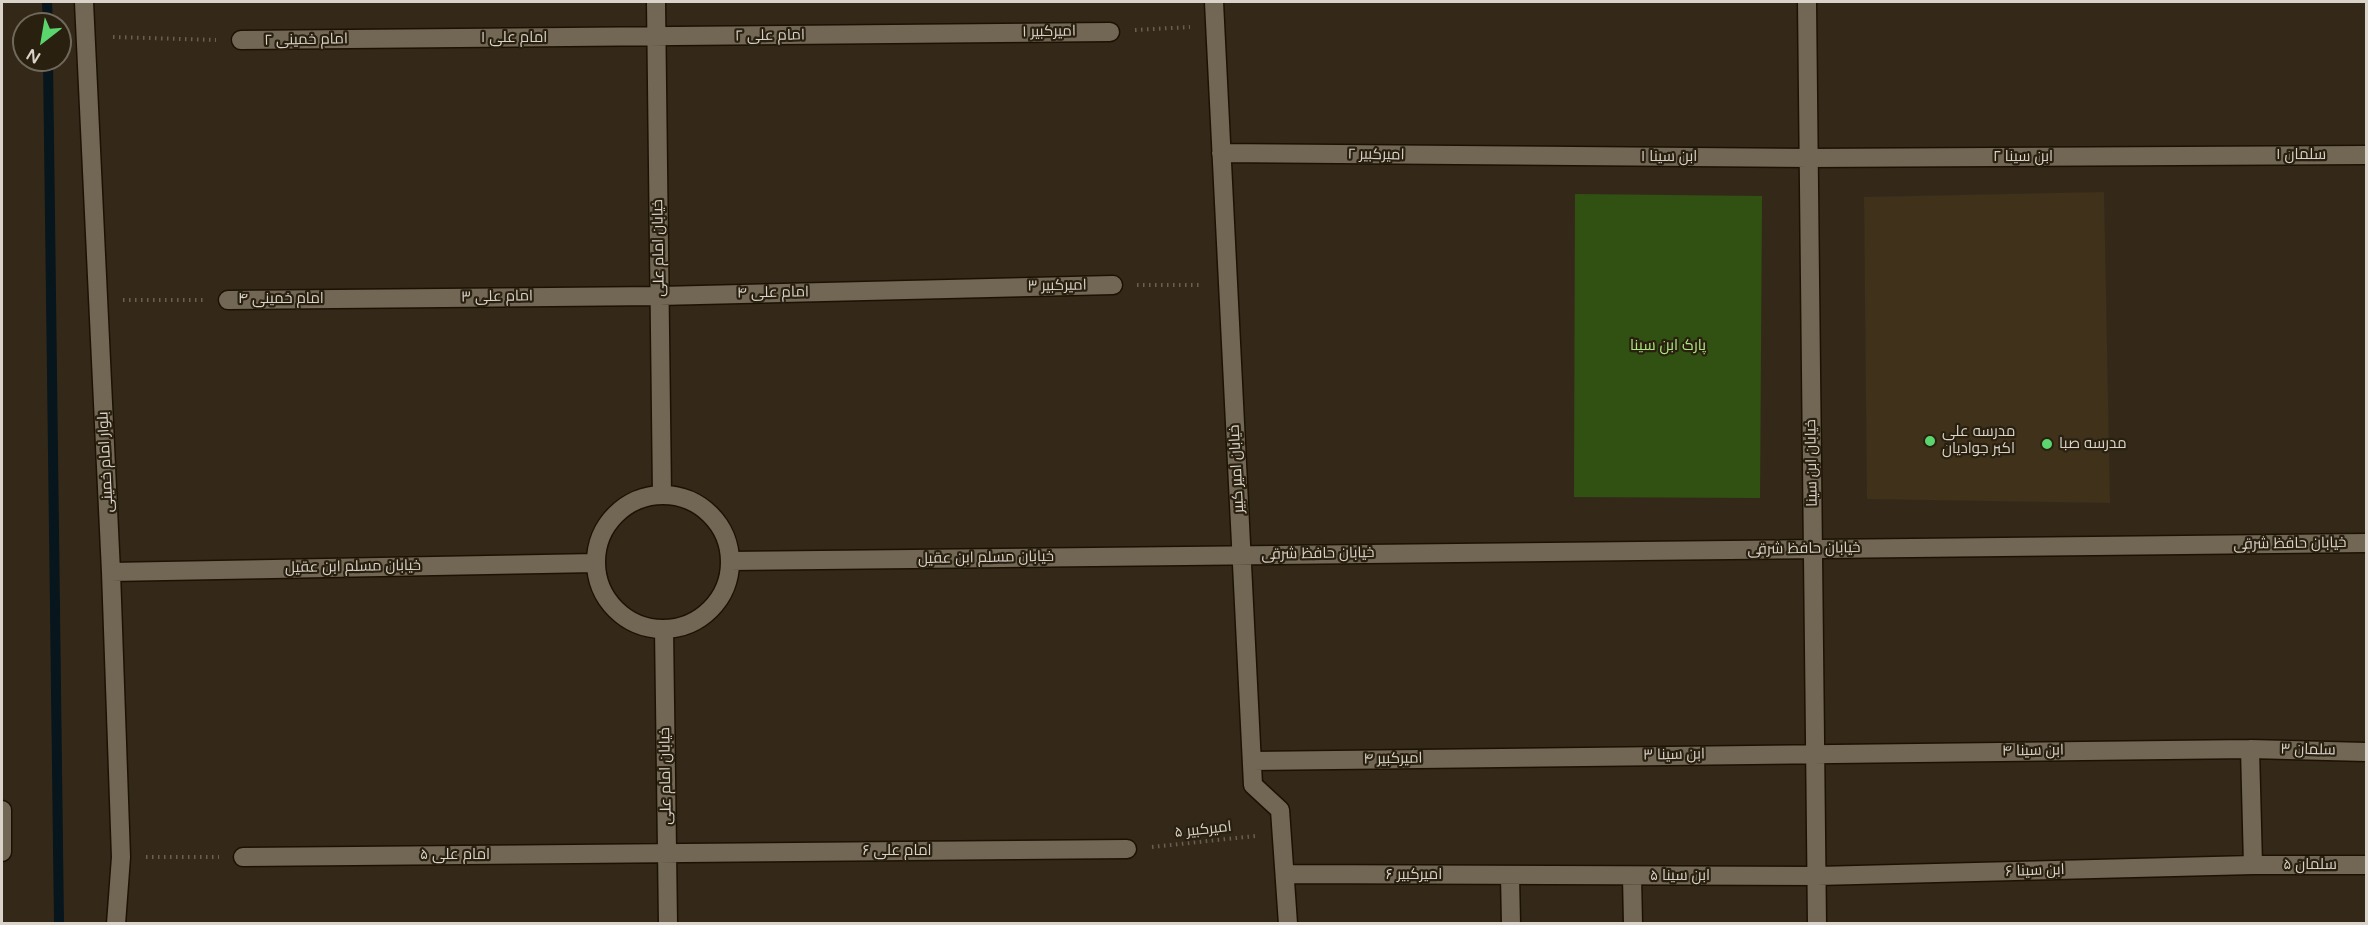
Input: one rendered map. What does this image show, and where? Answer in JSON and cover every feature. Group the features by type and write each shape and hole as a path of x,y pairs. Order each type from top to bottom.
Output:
{"street":[{"name":"بلوار امام خمینی","path":"84,2 111,572 121,857 116,924"},
{"name":"خیابان امام علی","path":"656,2 662,495"},
{"name":"خیابان امیر کبیر","path":"1214,2 1253,786 1280,810 1288,924"},
{"name":"خیابان ابن سینا","path":"1807,2 1817,924"},
{"name":"امیرکبیر ۱","path":"883,34 1110,32"},
{"name":"امام علی ۲","path":"656,37 883,34"},
{"name":"امام علی ۱","path":"371,39 656,37"},
{"name":"امام خمینی ۲","path":"241,40 371,39"},
{"name":"امیرکبیر ۲","path":"1221,153 1530,156"},
{"name":"سلمان ۱","path":"2236,155 2367,154"},
{"name":"ابن سینا ۲","path":"1809,158 2236,155"},
{"name":"ابن سینا ۱","path":"1530,156 1809,158"},
{"name":"امیرکبیر ۳","path":"886,291 1113,285"},
{"name":"امام علی ۴","path":"659,296 886,291"},
{"name":"امام علی ۳","path":"334,299 659,296"},
{"name":"امام خمینی ۴","path":"228,300 334,299"},
{"path":"662,495 680,497 710,514 727,544 730,561 728,579 722,595 711,609 681,626 664,629 638,623 616,609 602,588 596,562 598,545 604,529 615,515 629,504 645,497 662,495"},
{"name":"خیابان حافظ شرقی","path":"1242,555 2367,543"},
{"name":"خیابان مسلم ابن عقیل","path":"730,561 1242,555"},
{"name":"خیابان مسلم ابن عقیل","path":"111,572 596,562"},
{"name":"خیابان امام علی","path":"664,629 668,924"},
{"path":"2250,749 2253,865"},
{"name":"ابن سینا ۴","path":"1815,753 2250,749"},
{"name":"سلمان ۳","path":"2250,749 2367,752"},
{"name":"ابن سینا ۳","path":"1533,757 1815,753"},
{"name":"امیرکبیر ۴","path":"1252,761 1533,757"},
{"path":"2,810 2,852"},
{"name":"امام علی ۶","path":"667,853 1127,849"},
{"name":"امام علی ۵","path":"243,857 667,853"},
{"name":"سلمان ۵","path":"2253,865 2367,865"},
{"name":"ابن سینا ۶","path":"1817,876 2253,865"},
{"name":"امیرکبیر ۶","path":"1285,874 1544,876"},
{"path":"1510,876 1511,924"},
{"name":"ابن سینا ۵","path":"1544,876 1817,876"},
{"path":"1632,876 1633,924"}],"path":[{"path":"1110,32 1215,26"},
{"path":"85,37 241,40"},
{"path":"1113,285 1228,285"},
{"path":"98,300 228,300"},
{"name":"امیرکبیر ۵","path":"1127,849 1282,834"},
{"path":"121,857 243,857"}],"shaded area":[{"path":"2104,192 2110,503 1867,499 1864,197"}],"green space":[{"name":"پارک ابن سینا","path":"1575,194 1762,196 1760,498 1574,497"}],"waterway":[{"path":"47,2 47,12"},
{"path":"48,72 59,924"}],"place":[{"name":"مدرسه علی اکبر جوادیان","path":"1930,441"},
{"name":"مدرسه صبا","path":"2047,444"}]}
